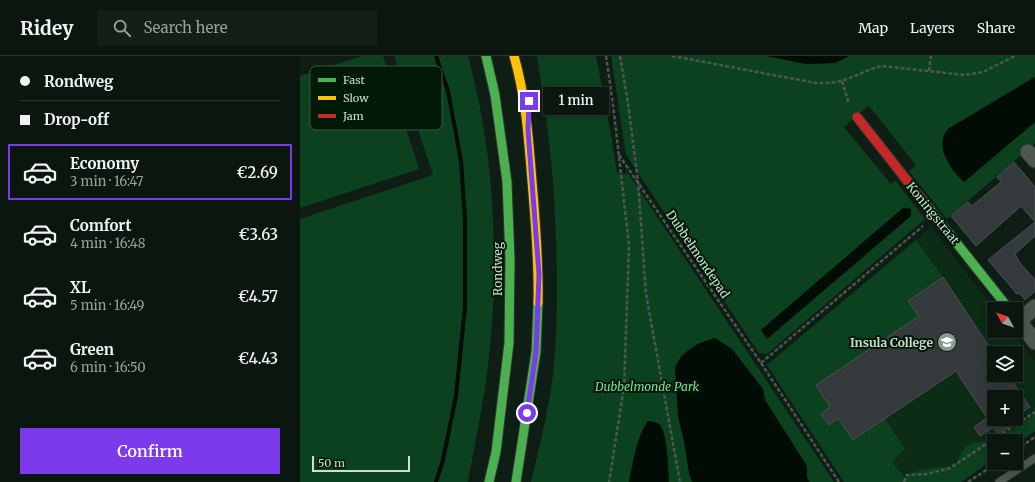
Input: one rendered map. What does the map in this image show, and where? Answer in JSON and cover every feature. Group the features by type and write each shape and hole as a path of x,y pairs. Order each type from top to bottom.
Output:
{"main road":[{"name":"Rondweg","path":"486,56 495,95 507,182 510,260 509,343 496,452 489,482"},
{"path":"514,56 520,77 528,130 539,274 536,352 516,482"},
{"path":"481,75 495,95"},
{"path":"528,130 530,87"},
{"name":"Koningstraat","path":"857,117 1004,302"}],"street":[{"path":"1023,312 1035,307"},
{"name":"Koningstraat","path":"1023,326 1035,342"}],"lane":[{"path":"1000,482 1035,458"}],"path":[{"path":"606,56 629,245 624,387 609,482"},
{"path":"620,56 628,103 638,182 646,294 680,482"},
{"path":"672,56 816,83 842,81 870,69 882,66 965,75 983,72 1015,56"},
{"path":"929,71 931,56"},
{"path":"842,81 848,102 857,117"},
{"name":"Dubbelmondepad","path":"619,155 761,363 839,482"},
{"path":"761,363 936,216"},
{"path":"904,482 906,475 927,474 950,468 1035,412"},
{"path":"1023,445 1035,437"},
{"path":"968,482 987,470"}],"shaded area":[{"path":"767,56 849,56 835,63 806,64"},
{"path":"1035,77 1035,122 964,182 949,164 943,150 942,143 948,129"},
{"path":"903,208 911,209 911,216 767,339 761,330"},
{"path":"931,227 989,302 987,302 987,338 1016,338 1023,346 987,346 987,382 1023,382 1023,346 1035,362 1035,431 1023,437 1023,434 987,434 987,449 960,482 844,482 767,365"},
{"path":"715,338 732,349 763,389 765,400 807,466 807,478 810,482 692,482 689,474 684,441 678,417 675,367 682,355 697,344"},
{"path":"648,421 657,423 663,430 667,452 669,482 629,482 638,441 644,426"}],"green space":[{"path":"362,56 383,56 386,66 331,66"},
{"path":"394,56 468,56 484,132 493,210 494,289 488,366 468,482 300,482 300,219 433,175 418,130 442,130 442,66 397,66"},
{"name":"Dubbelmonde Park","path":"537,56 596,56 617,173 626,174 627,176 626,170 834,482 531,482 552,381 556,343 557,297 553,182"},
{"path":"611,56 767,56 806,64 835,63 849,56 1035,56 1035,77 948,129 943,152 953,171 964,182 1035,122 1035,143 947,219 909,171 916,165 869,106 844,127 891,184 895,180 925,219 767,354 759,353 626,155","holes":["903,208 911,209 767,339 761,330"]},
{"path":"310,73 310,130 407,130 419,169 300,208 300,76"},
{"path":"916,240 943,277 908,301 919,316 816,386 853,440 885,419 905,449 892,462 906,479 915,472 928,468 954,467 963,451 970,444 987,441 987,464 961,482 844,482 767,365"},
{"path":"1035,414 1035,431 1023,439 1023,434 1005,434 1018,426 1023,426 1023,422"}],"building":[{"path":"1014,162 1035,187 1035,222 1021,206 976,246 951,216 968,202 972,206 1001,182 997,177"},
{"path":"1035,222 1035,236 1015,254 1020,263 1035,280 1035,291 1025,300 1019,293 1017,294 988,260"},
{"path":"943,277 989,346 987,346 987,382 1013,382 1018,390 987,390 987,418 956,371 853,440 838,418 829,425 821,414 830,407 816,385 919,316 908,301"},
{"path":"1023,397 1030,407 1023,412"},
{"path":"987,418 987,426 1010,426 998,434 993,427 980,436 974,427"}],"waterway":[{"path":"436,56 439,66"},
{"path":"436,482 443,460 456,396 465,307 465,219 461,161 448,91 442,74"}],"traffic: fast":[{"path":"486,56 495,95 507,182 510,260 509,343 496,452 489,482"},
{"path":"920,197 1003,302"},
{"path":"516,482 536,352 538,303"}],"traffic: slow":[{"path":"514,56 522,90 529,141 537,248 538,303"}],"traffic: jam":[{"path":"857,117 920,197"}],"place":[{"name":"Insula College","path":"947,342"}],"route":[{"path":"527,413 536,352 539,274 528,130 529,101"}]}
